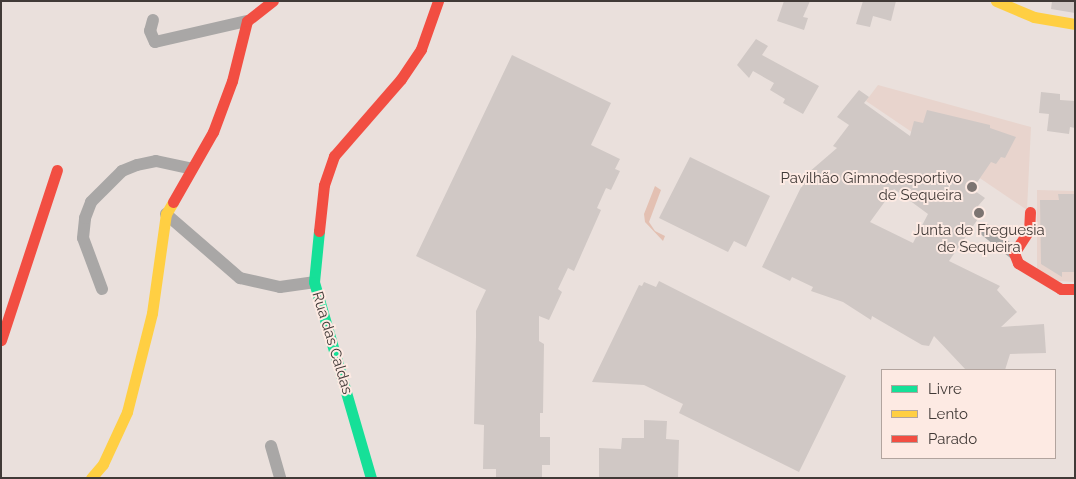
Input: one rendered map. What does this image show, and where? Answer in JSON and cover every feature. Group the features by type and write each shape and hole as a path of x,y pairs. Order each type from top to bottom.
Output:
{"street":[{"name":"Rua das Caldas","path":"372,478 314,282 324,185 334,156 401,79 421,49 438,1"},
{"path":"996,1 1034,17 1075,24"},
{"path":"153,20 150,31 155,42 247,21 272,2"},
{"path":"91,478 103,464 127,412 152,314 166,214 190,168 213,132 232,80 247,21"},
{"path":"102,289 83,238 85,218 91,202 122,171 138,165 156,161 190,168"},
{"path":"1,340 57,170"},
{"path":"1014,252 1029,230 1030,212"},
{"path":"166,214 240,278 280,287 314,282"},
{"path":"984,229 1014,252 1026,270 1061,289 1075,289"},
{"path":"271,446 280,478"}],"shaded area":[{"path":"878,85 1031,127 1027,210 866,101"},
{"path":"655,186 661,190 649,222 655,231 665,236 663,241 645,222 644,214"},
{"path":"1037,190 1075,191 1075,282 1058,281 1037,270"}],"building":[{"path":"784,1 810,1 803,17 808,18 804,30 777,21"},
{"path":"863,1 896,1 891,21 873,16 870,27 856,24"},
{"path":"1052,1 1075,1 1075,13 1051,9"},
{"path":"756,39 768,46 762,55 819,86 803,114 783,103 785,99 770,90 774,83 753,71 749,78 737,65"},
{"path":"512,55 611,103 591,145 620,159 615,169 620,171 611,190 606,188 597,208 601,210 574,271 568,268 558,289 562,292 549,320 539,316 539,341 544,344 543,413 540,413 540,437 550,437 550,465 542,465 542,478 496,478 496,469 483,469 484,425 474,424 476,311 486,290 416,256"},
{"path":"859,90 869,97 864,103 910,136 914,121 923,123 927,110 990,125 990,128 1016,137 1005,158 1001,157 996,164 991,162 976,184 979,185 975,191 985,198 978,206 984,210 949,261 1000,286 997,290 1017,312 1001,327 1044,324 1046,353 1010,354 1005,369 965,369 934,336 929,346 922,345 872,316 871,320 843,302 811,291 813,287 792,277 790,281 762,267 808,173 837,148 833,146 849,125 837,117","holes":["894,189 928,214 913,243 870,222"]},
{"path":"1041,92 1060,94 1060,100 1075,101 1075,128 1070,127 1069,134 1047,131 1049,114 1039,113"},
{"path":"690,157 770,196 746,247 734,241 728,252 659,218"},
{"path":"1058,194 1075,194 1075,272 1062,272 1062,277 1041,264 1040,200 1059,200"},
{"path":"659,281 846,376 799,472 679,413 683,404 644,385 592,382 639,285 642,286 644,282 656,287"},
{"path":"644,420 667,421 666,439 679,440 678,478 599,478 599,448 621,449 622,438 644,438"}],"traffic: fast":[{"path":"319,231 314,282 371,478"}],"traffic: slow":[{"path":"996,1 1034,17 1075,24"},
{"path":"91,478 103,464 127,412 152,313 166,214 173,202"}],"traffic: jam":[{"path":"173,202 213,132 232,81 247,21 273,1"},
{"path":"319,231 324,185 334,156 401,79 421,49 438,1"},
{"path":"1,340 57,170"},
{"path":"1030,212 1029,230 1014,253 1018,263 1061,289 1075,289"}],"place":[{"name":"Pavilhão Gimnodesportivo de Sequeira","path":"972,187"},
{"name":"Junta de Freguesia de Sequeira","path":"979,213"}]}
